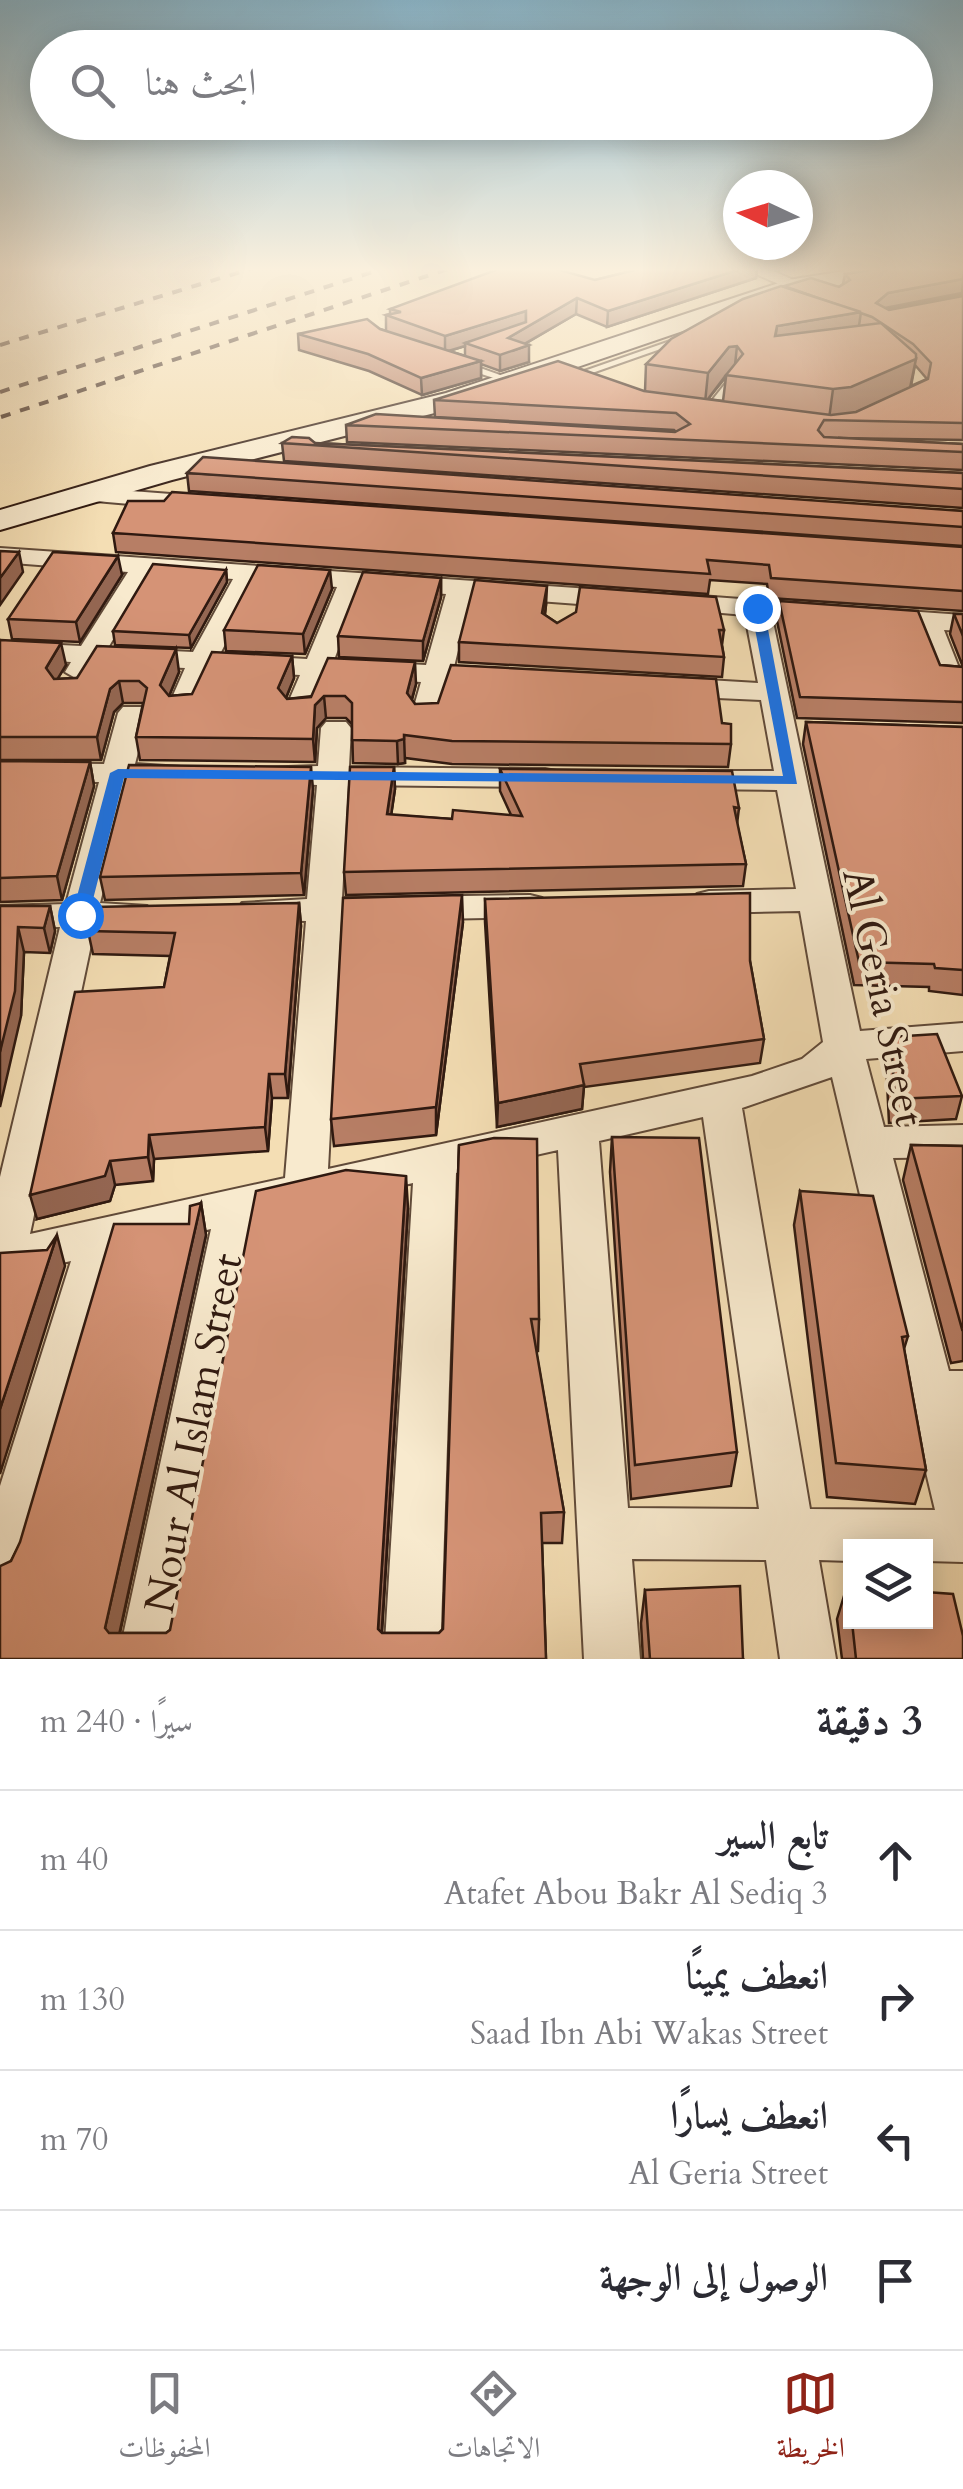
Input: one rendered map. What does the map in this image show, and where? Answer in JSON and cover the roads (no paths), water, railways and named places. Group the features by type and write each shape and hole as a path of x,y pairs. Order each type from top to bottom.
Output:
{"main road":[{"path":"14,506 192,465 264,460 369,422 512,381 560,373 640,344"},
{"path":"0,520 161,473"}],"street":[{"path":"369,422 445,427"},
{"path":"264,460 338,453"},
{"path":"92,495 242,506"},
{"path":"0,555 461,588 563,604 757,608 963,623"},
{"path":"30,588 50,559"},
{"path":"68,692 145,565"},
{"path":"182,709 202,661 249,573"},
{"path":"299,712 352,580"},
{"path":"426,716 461,588"},
{"name":"Al Geria Street","path":"757,608 774,692 799,731 792,781 844,1048 868,1143 947,1393 963,1520"},
{"path":"928,620 949,678"},
{"path":"0,650 516,678"},
{"path":"655,686 774,692"},
{"path":"133,713 80,915 2,1258 790,1081 816,1069 844,1048 963,1037"},
{"path":"305,1192 336,728"},
{"path":"0,772 196,774"},
{"path":"235,775 572,778"},
{"path":"652,779 792,781"},
{"path":"677,903 815,900"},
{"path":"230,912 560,905"},
{"path":"0,917 174,913"},
{"path":"720,1098 808,1659"},
{"path":"578,1130 612,1659"},
{"path":"868,1143 963,1141"},
{"path":"412,1659 435,1163"},
{"name":"Nour Al Islam Street","path":"146,1659 238,1206"},
{"path":"0,1571 100,1237"},
{"path":"604,1533 963,1536"}],"lane":[{"path":"560,373 664,344"},
{"path":"445,359 512,381"},
{"path":"560,373 586,383"},
{"path":"709,410 732,381"},
{"path":"690,408 727,413"}],"railway":[{"path":"0,392 148,344"},
{"path":"1,417 220,344"}]}
